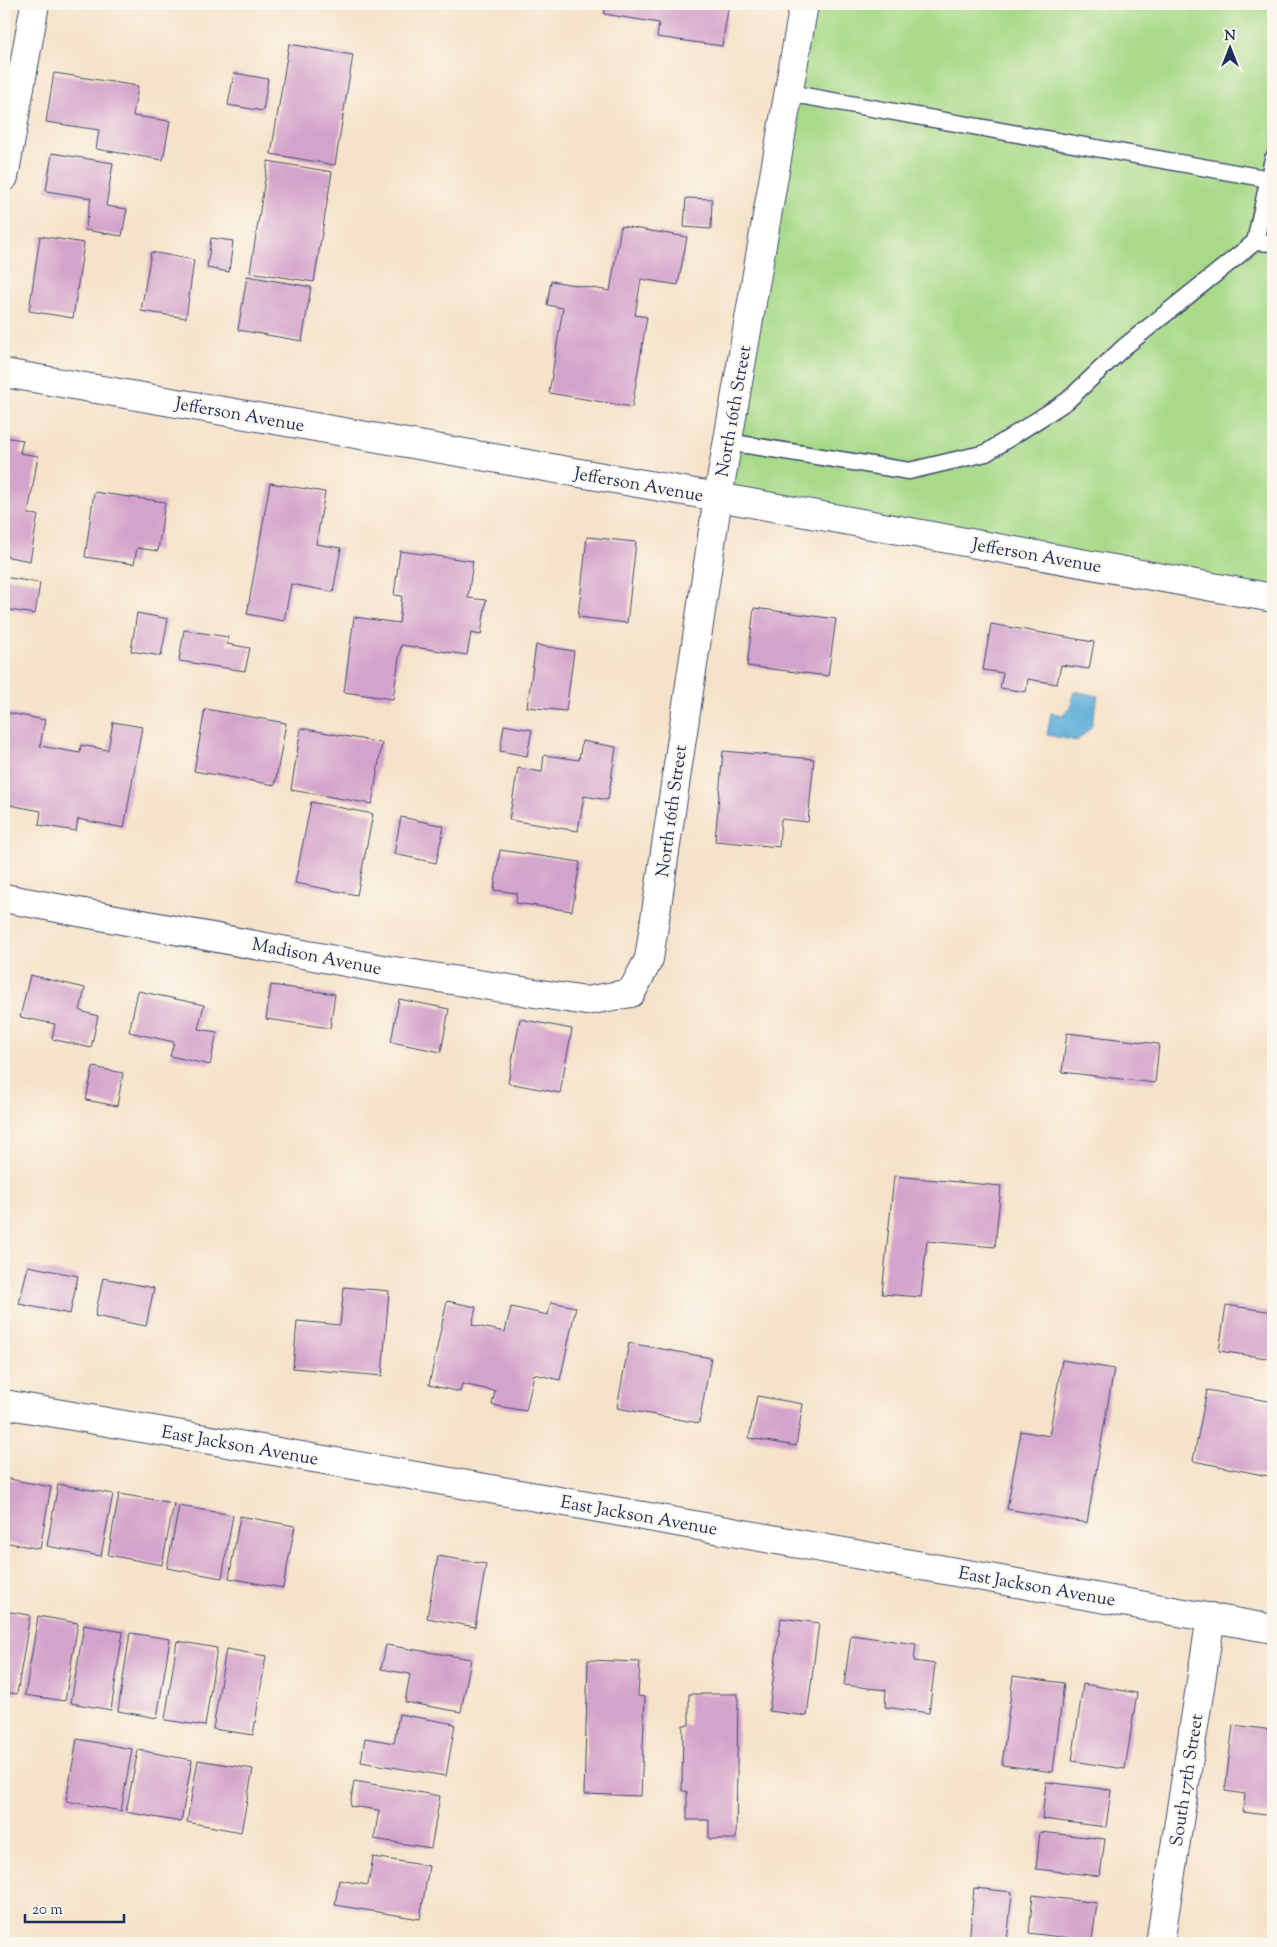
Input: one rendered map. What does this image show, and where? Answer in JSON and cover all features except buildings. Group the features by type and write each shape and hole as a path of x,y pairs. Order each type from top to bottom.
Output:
{"street":[{"path":"4,177 35,4"},
{"name":"North 16th Street","path":"630,993 649,959 718,497 804,4"},
{"name":"Jefferson Avenue","path":"4,374 718,497 1273,598"},
{"name":"Madison Avenue","path":"4,898 388,970 586,1001 630,993"},
{"name":"East Jackson Avenue","path":"4,1404 584,1505 1273,1629"},
{"name":"South 17th Street","path":"1160,1943 1211,1617"}],"lane":[{"path":"788,93 1269,180"},
{"path":"728,442 909,471 986,452 1067,401 1124,347 1255,242 1273,159"},
{"path":"1255,242 1273,243"}],"green space":[{"path":"804,4 1273,4 1273,598 718,497"}],"water":[{"path":"1074,691 1098,696 1091,728 1077,741 1047,735 1051,713 1062,715 1070,709"}]}
